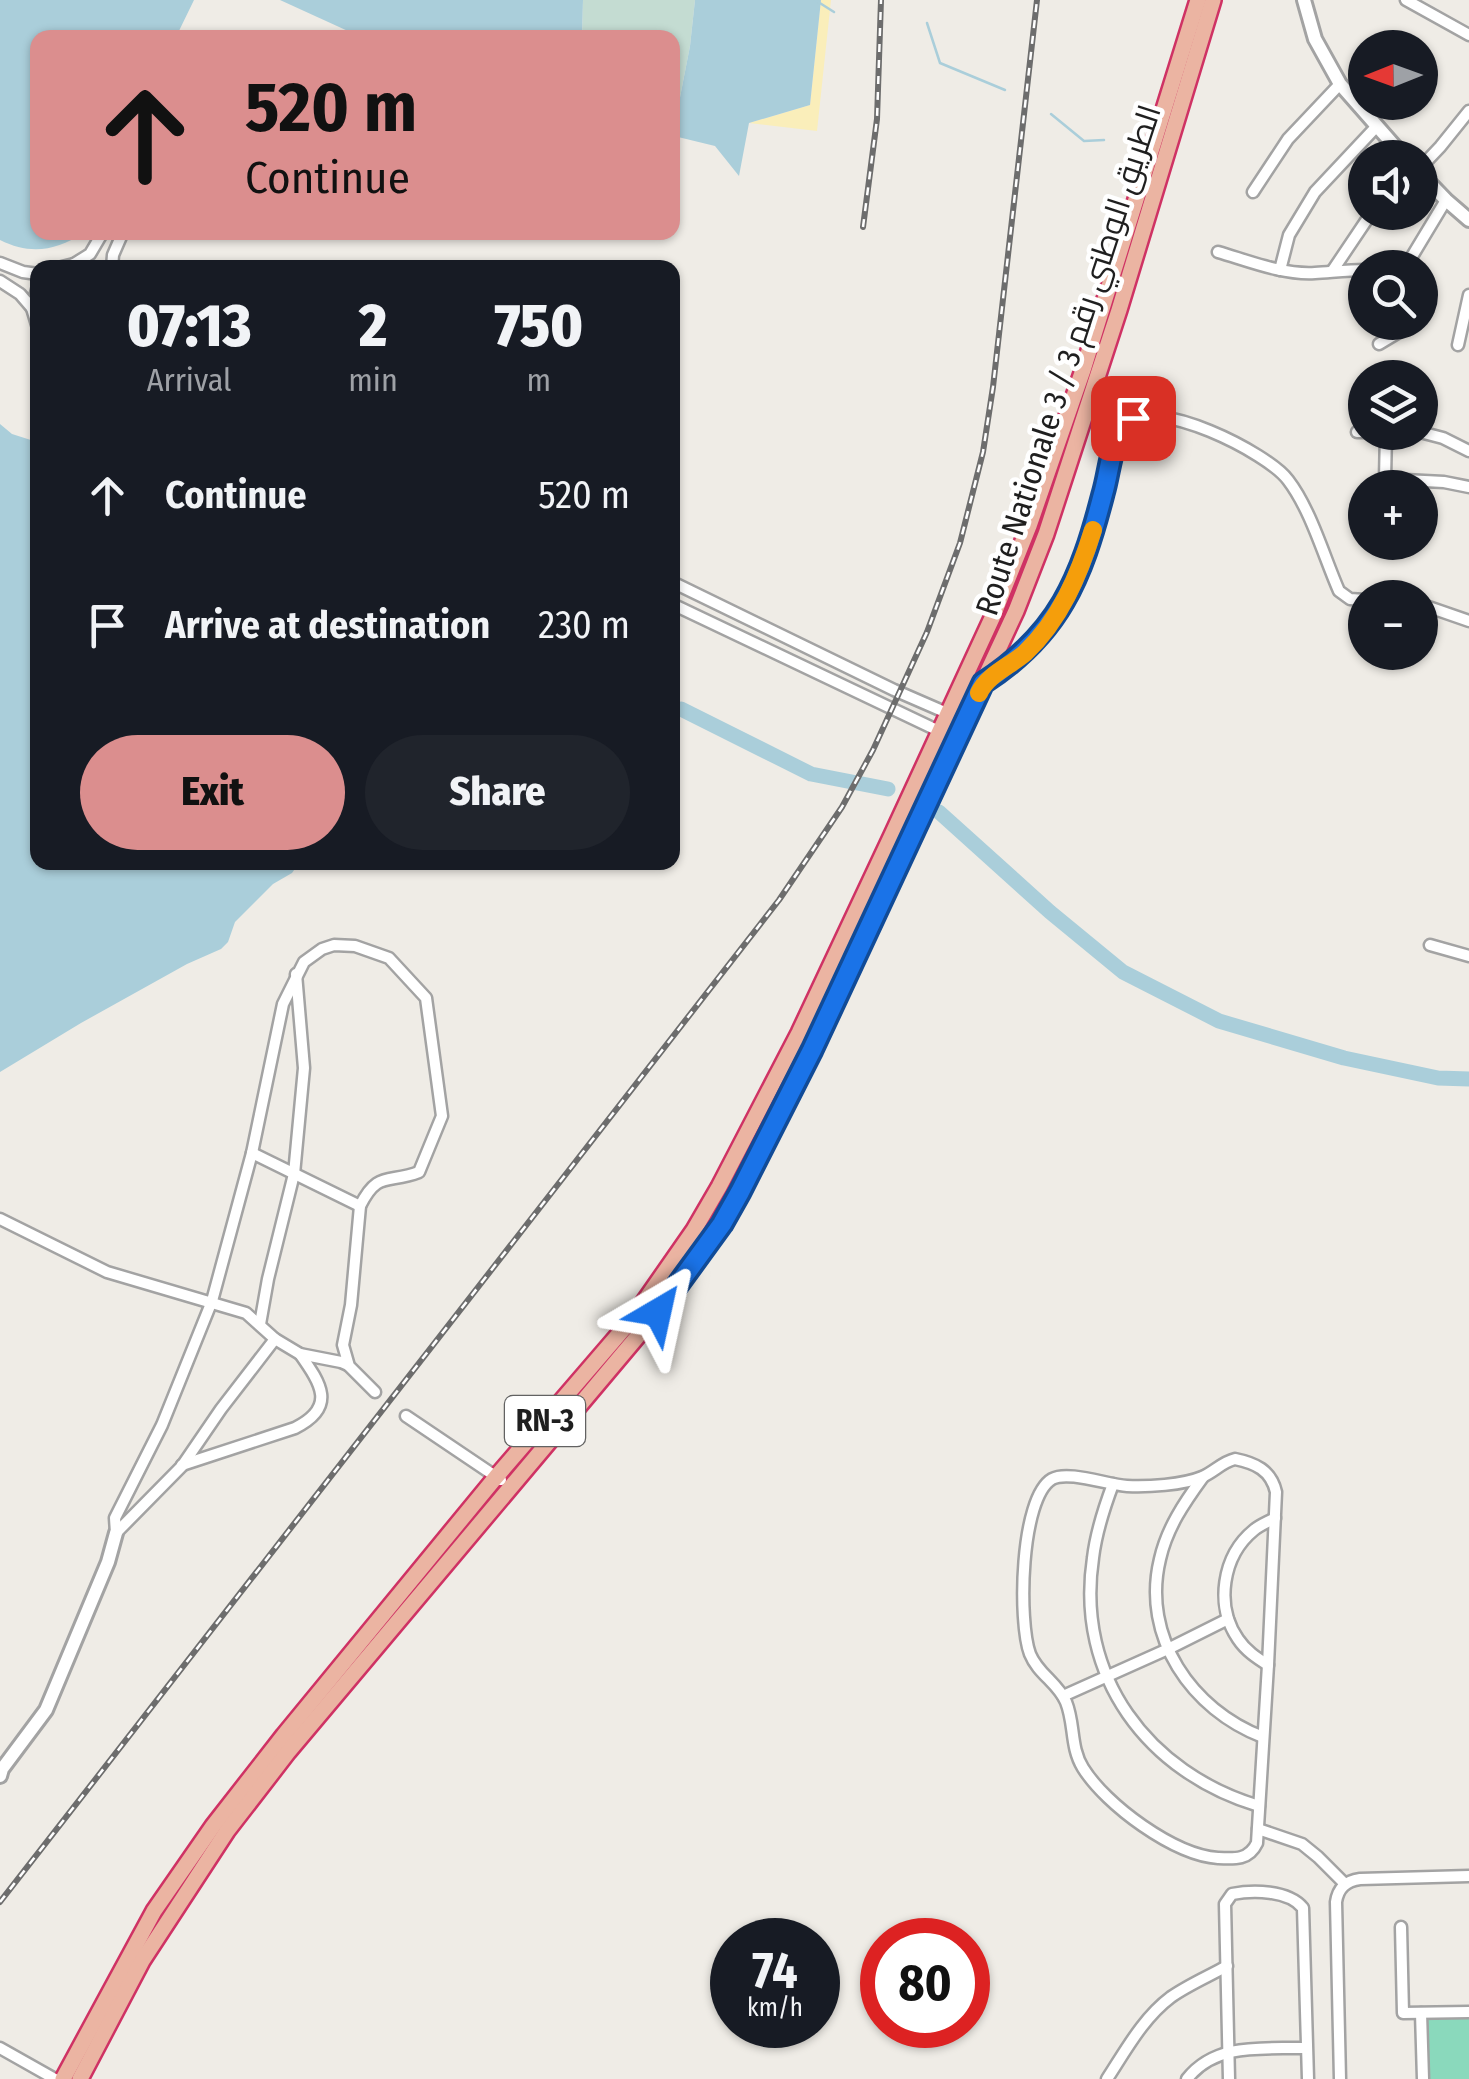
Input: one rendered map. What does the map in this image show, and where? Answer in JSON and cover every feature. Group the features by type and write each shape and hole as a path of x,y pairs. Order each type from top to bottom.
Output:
{"highway":[{"name":"Route Nationale 3 / الطريق الوطني رقم 3","path":"63,2079 154,1911 212,1826 294,1722 503,1482 622,1356 722,1224 812,1050 1016,611 1046,534 1198,0"},
{"name":"Route Nationale 3 / الطريق الوطني رقم 3","path":"80,2079 142,1961 227,1831 632,1320 694,1230 799,1034 993,616 1111,307 1213,0"}],"street":[{"path":"1304,0 1316,39 1340,84 1389,140"},
{"path":"1406,0 1469,35"},
{"path":"1253,192 1288,139 1340,84"},
{"path":"1438,149 1469,111"},
{"path":"1280,270 1289,234 1315,192 1376,126"},
{"path":"1438,191 1469,220"},
{"path":"1416,250 1446,200"},
{"path":"1333,270 1360,230"},
{"path":"80,260 99,240"},
{"path":"1418,250 1419,246"},
{"path":"1218,252 1280,270 1348,270"},
{"path":"0,263 30,272"},
{"path":"0,281 30,306"},
{"path":"1458,345 1469,296"},
{"path":"1378,344 1385,340"},
{"path":"983,683 1028,650 1073,586 1100,508 1115,442 1133,418 1152,416 1192,425 1270,462 1288,480 1339,591 1348,598"},
{"path":"1438,437 1469,452"},
{"path":"1386,450 1385,479 1469,487"},
{"path":"680,586 947,713 962,729"},
{"path":"680,608 938,732 962,729"},
{"path":"1438,610 1469,621"},
{"path":"737,635 746,618"},
{"path":"817,674 824,656"},
{"path":"0,1776 46,1710 108,1562 116,1532 115,1518 162,1425 212,1302 252,1153 283,1004 304,962 334,945 355,946 389,958 426,998 442,1116 419,1172 376,1182 360,1206 344,1345 349,1366"},
{"path":"1430,946 1469,956"},
{"path":"260,1324 294,1174 304,1068 296,973"},
{"path":"252,1153 360,1206"},
{"path":"0,1219 107,1272 246,1313 275,1339 300,1354 349,1366 375,1392"},
{"path":"116,1532 182,1466 220,1408 275,1339"},
{"path":"182,1466 310,1420 319,1407 322,1392 300,1354"},
{"path":"406,1416 503,1482"},
{"path":"1230,1459 1239,1459 1260,1467 1275,1486 1257,1843 1252,1853 1242,1858 1186,1851 1115,1803 1085,1771 1074,1746 1063,1696 1034,1661 1026,1636 1023,1580 1030,1526 1048,1483 1066,1476 1113,1484 1151,1484 1204,1476 1230,1459"},
{"path":"1204,1476 1178,1512 1158,1568 1156,1603 1160,1627 1177,1666 1200,1697 1229,1721 1263,1738"},
{"path":"1113,1484 1092,1561 1090,1600 1095,1640 1106,1678 1123,1710 1172,1762 1201,1783 1260,1806"},
{"path":"1268,1666 1237,1638 1228,1620 1224,1595 1227,1571 1237,1548 1254,1530 1275,1518"},
{"path":"1063,1696 1228,1620"},
{"path":"1258,1829 1302,1844 1344,1884"},
{"path":"1340,2079 1336,1902 1340,1889 1360,1879 1469,1876"},
{"path":"1229,2079 1224,1904 1232,1894 1260,1892 1285,1896 1299,1902 1302,1908 1308,2079"},
{"path":"1401,1927 1403,2013 1469,2012"},
{"path":"1108,2079 1154,2012 1172,1997 1227,1966"},
{"path":"1421,2013 1423,2079"},
{"path":"0,2048 55,2079"},
{"path":"1187,2079 1210,2059 1228,2050 1306,2048"}],"green space":[{"path":"583,0 695,0 680,97 680,30 582,30"},
{"path":"1469,2015 1469,2079 1426,2079 1425,2016"}],"sand":[{"path":"821,0 831,0 817,131 749,123 810,105"}],"water":[{"path":"0,0 194,0 179,30 30,30 30,240 70,240 32,249 0,240"},
{"path":"280,0 583,0 582,30 346,30"},
{"path":"695,0 821,0 810,105 749,123 739,176 715,146 680,137 680,97"},
{"path":"0,424 12,434 30,440 30,870 294,870 273,884 235,922 221,949 187,964 0,1072"}],"waterway":[{"path":"815,0 834,12"},
{"path":"927,23 940,63 1005,90"},
{"path":"1051,114 1084,141 1104,140"},
{"path":"681,709 811,774 888,789"},
{"path":"939,812 1123,972 1219,1021 1344,1058 1438,1078 1469,1079"},
{"path":"1457,1079 1469,1084"}],"railway":[{"path":"863,227 877,119 881,0"},
{"path":"0,1902 779,900 842,807 927,632 960,543 983,452 1037,0"}],"slow traffic":[{"path":"979,693 983,683 1009,666 1045,631 1073,586 1093,530"}],"route":[{"path":"658,1312 722,1224 740,1192 812,1050 983,683 1028,650 1073,586 1100,508 1115,442 1133,418"}]}
